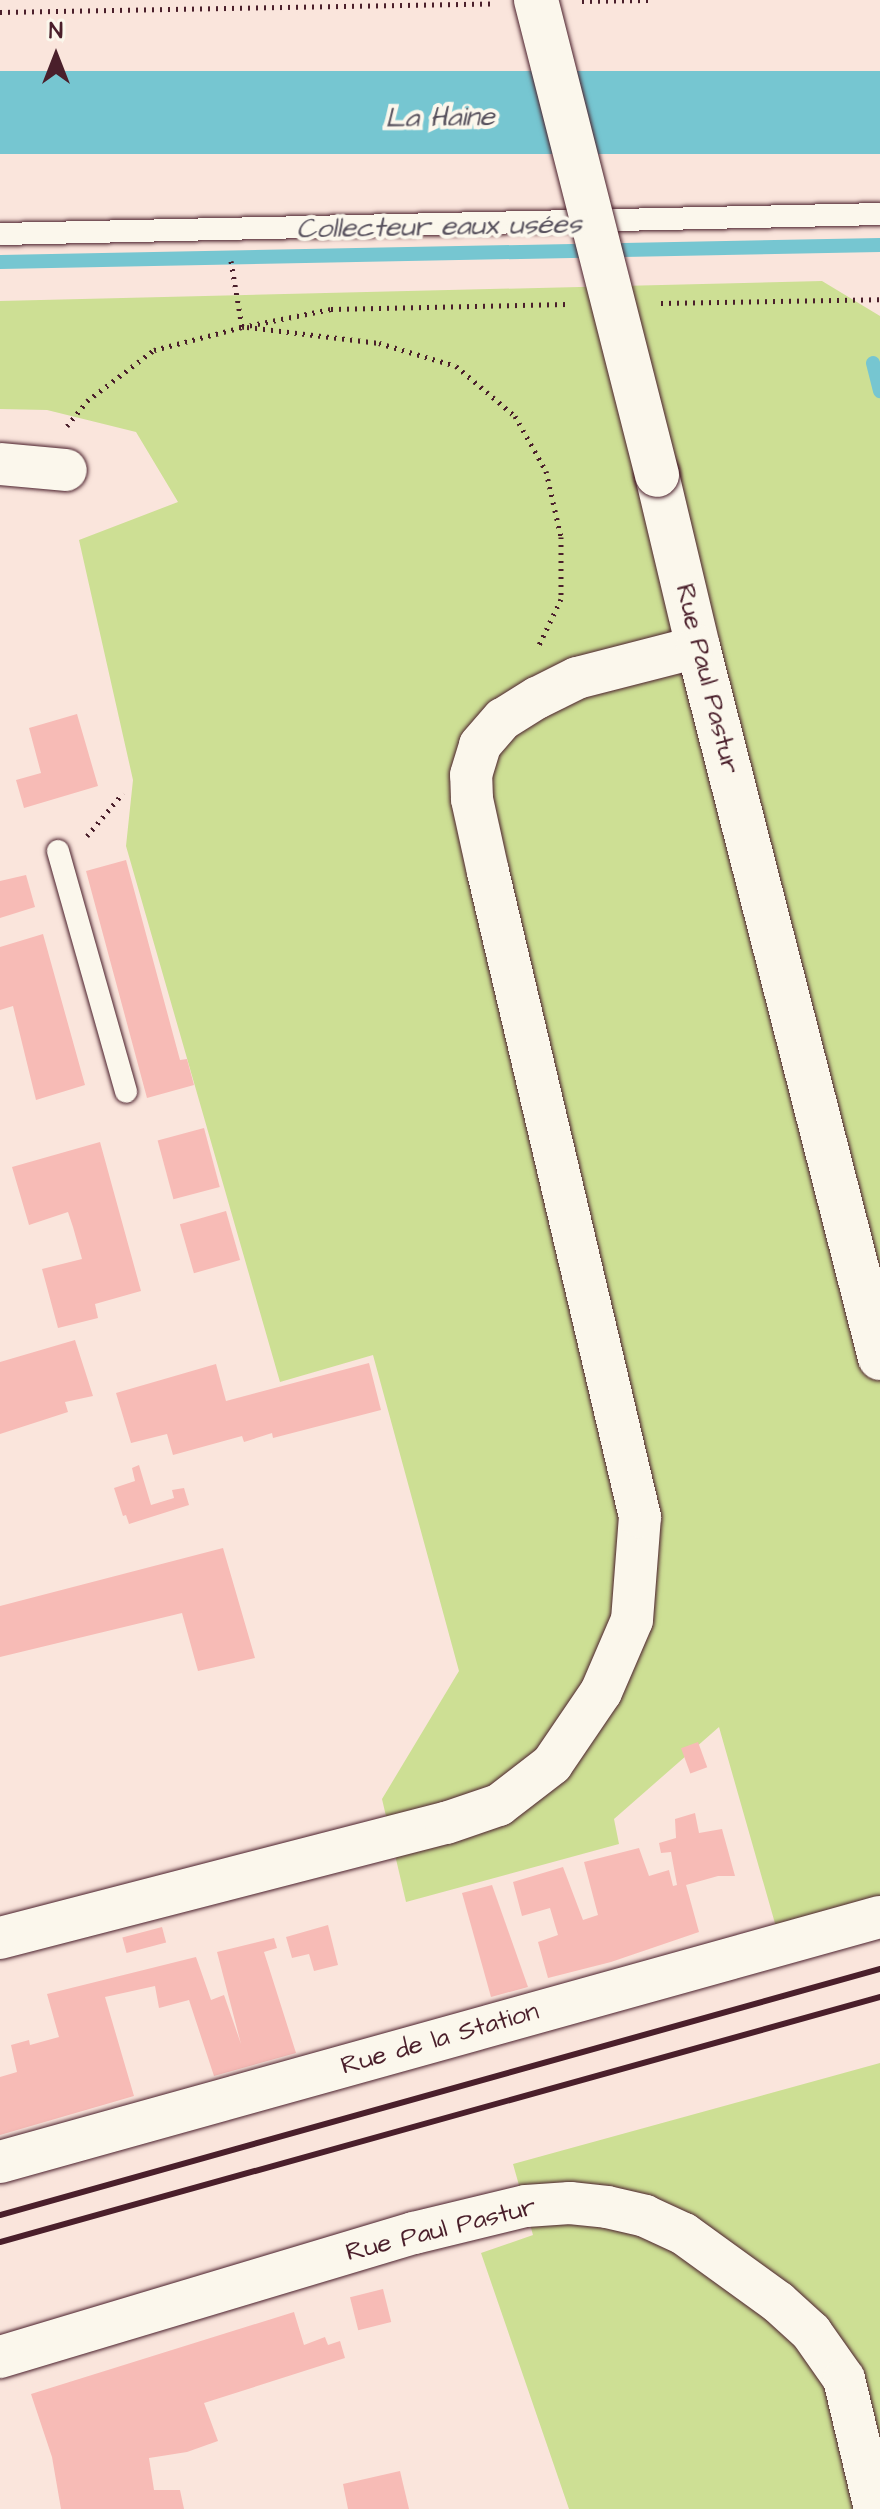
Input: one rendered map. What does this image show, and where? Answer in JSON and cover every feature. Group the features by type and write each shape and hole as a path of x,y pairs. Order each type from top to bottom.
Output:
{"main road":[{"name":"Rue Paul Pastur","path":"538,1 698,647 880,1358"}],"street":[{"path":"0,464 65,451"},
{"path":"0,1938 446,1823 499,1805 552,1764 601,1692 632,1620 640,1517 485,858 472,799 471,775 480,745 503,719 537,698 577,678 698,647"},
{"name":"Rue de la Station","path":"0,2162 880,1917"},
{"name":"Rue Paul Pastur","path":"0,2357 414,2233 526,2206 570,2203 607,2207 645,2216 684,2234 778,2302 811,2332 844,2379 875,2509"}],"lane":[{"path":"0,234 880,214"},
{"path":"58,851 126,1092"}],"path":[{"path":"0,12 649,0"},
{"path":"225,229 242,327"},
{"path":"660,303 880,299"},
{"path":"65,451 87,401 154,350 242,327 331,309 581,304"},
{"path":"242,327 379,343 456,366 515,416 546,471 561,537 561,599 534,655"},
{"path":"58,851 84,839 123,793"}],"green space":[{"path":"822,281 880,316 880,1905 778,1934 719,1727 614,1819 619,1844 406,1902 382,1799 459,1671 373,1355 280,1382 126,846 133,780 79,540 178,502 136,432 47,410 0,409 0,301"},
{"path":"880,2063 880,2509 569,2509 481,2253 533,2235 513,2164"}],"water":[{"name":"La Haine","path":"0,71 880,71 880,154 0,154"}],"building":[{"path":"77,714 98,786 24,808 16,780 41,773 29,728"},
{"path":"126,860 180,1060 187,1059 194,1085 147,1098 86,871"},
{"path":"26,875 35,907 0,918 0,881"},
{"path":"43,934 85,1085 36,1100 13,1006 0,1010 0,947"},
{"path":"204,1128 220,1187 173,1199 158,1140"},
{"path":"100,1142 141,1291 95,1304 98,1318 58,1328 42,1269 82,1259 73,1227 68,1212 29,1225 12,1167"},
{"path":"226,1211 240,1260 194,1273 180,1224"},
{"path":"75,1340 93,1396 65,1402 68,1412 0,1434 0,1362"},
{"path":"369,1363 381,1410 273,1438 272,1433 244,1442 242,1436 173,1455 167,1434 131,1443 116,1393 216,1364 226,1401"},
{"path":"139,1465 151,1505 174,1498 172,1490 184,1488 189,1505 129,1524 126,1515 123,1516 114,1488 135,1481 132,1468"},
{"path":"223,1548 255,1658 198,1671 182,1613 0,1657 0,1606"},
{"path":"698,1742 707,1767 690,1774 681,1748"},
{"path":"695,1813 699,1833 722,1829 735,1876 718,1876 686,1885 699,1932 611,1962 548,1978 538,1942 558,1935 550,1908 522,1916 513,1882 563,1867 583,1920 598,1915 584,1862 639,1848 649,1876 669,1870 673,1886 677,1885 671,1852 661,1853 659,1843 676,1838 675,1819"},
{"path":"492,1885 528,1987 491,1997 462,1893"},
{"path":"328,1925 338,1965 314,1971 309,1954 292,1958 286,1937"},
{"path":"162,1927 166,1942 127,1953 122,1938"},
{"path":"274,1938 277,1948 264,1952 296,2053 214,2076 189,2000 159,2008 155,1986 105,1997 134,2096 0,2135 0,2077 17,2072 11,2045 29,2040 30,2045 59,2037 47,1994 196,1957 211,2000 224,1995 241,2044 217,1952"},
{"path":"383,2289 391,2322 358,2330 350,2297"},
{"path":"294,2312 304,2345 325,2337 328,2345 340,2341 345,2358 204,2403 218,2441 187,2452 149,2458 154,2490 180,2490 184,2509 61,2509 52,2457 31,2394"},
{"path":"400,2471 409,2509 348,2509 343,2484"}],"waterway":[{"name":"Collecteur eaux usées","path":"0,262 880,245"},
{"path":"873,363 880,391"}],"railway":[{"path":"0,2215 880,1969"},
{"path":"0,2242 880,1997"}]}
